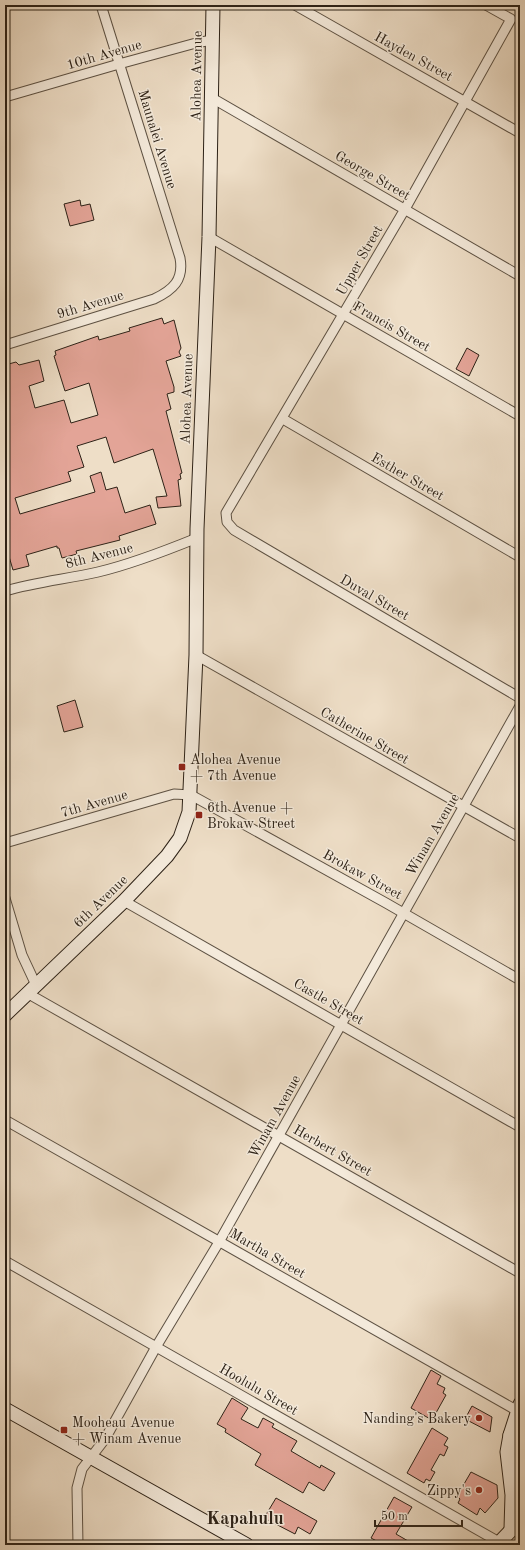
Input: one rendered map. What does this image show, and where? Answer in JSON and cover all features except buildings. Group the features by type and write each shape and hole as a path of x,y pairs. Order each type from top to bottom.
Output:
{"street":[{"name":"Maunalei Avenue","path":"101,5 180,258 182,267 178,282"},
{"name":"Alohea Avenue","path":"191,795 196,655 197,538 209,237 213,5"},
{"name":"Hayden Street","path":"294,5 520,134"},
{"name":"Upper Street","path":"226,512 283,419 405,209 511,19 486,5"},
{"name":"10th Avenue","path":"5,97 119,64 212,40"},
{"name":"George Street","path":"212,98 520,276"},
{"name":"Francis Street","path":"209,237 520,416"},
{"name":"9th Avenue","path":"5,345 154,299 172,290 178,282"},
{"name":"Esther Street","path":"283,419 520,557"},
{"name":"Duval Street","path":"226,512 227,522 234,530 520,698"},
{"name":"8th Avenue","path":"5,591 35,583 99,572 152,556 197,538"},
{"name":"Catherine Street","path":"196,655 520,838"},
{"name":"Winam Avenue","path":"78,1545 77,1488 82,1469 105,1439 156,1347 220,1242 520,706"},
{"name":"7th Avenue","path":"5,843 174,794 191,795"},
{"name":"6th Avenue","path":"5,1015 124,901 175,846 189,812 191,795"},
{"name":"Brokaw Street","path":"191,795 520,980"},
{"path":"5,898 32,989"},
{"name":"Castle Street","path":"124,901 520,1127"},
{"name":"Herbert Street","path":"32,989 265,1129 279,1135 520,1273"},
{"name":"Martha Street","path":"5,1120 220,1242 518,1407"},
{"name":"Hoolulu Street","path":"5,1261 498,1544"},
{"path":"498,1544 516,1525 507,1452 518,1407"},
{"path":"5,1409 247,1545"},
{"path":"510,1435 520,1465"}],"place":[{"name":"Alohea Avenue + 7th Avenue","path":"182,767"},
{"name":"6th Avenue + Brokaw Street","path":"199,815"},
{"name":"Nanding's Bakery","path":"479,1418"},
{"name":"Mooheau Avenue + Winam Avenue","path":"64,1430"},
{"name":"Zippy's","path":"479,1490"}],"district":[{"name":"Kapahulu","path":"245,1518"}]}
